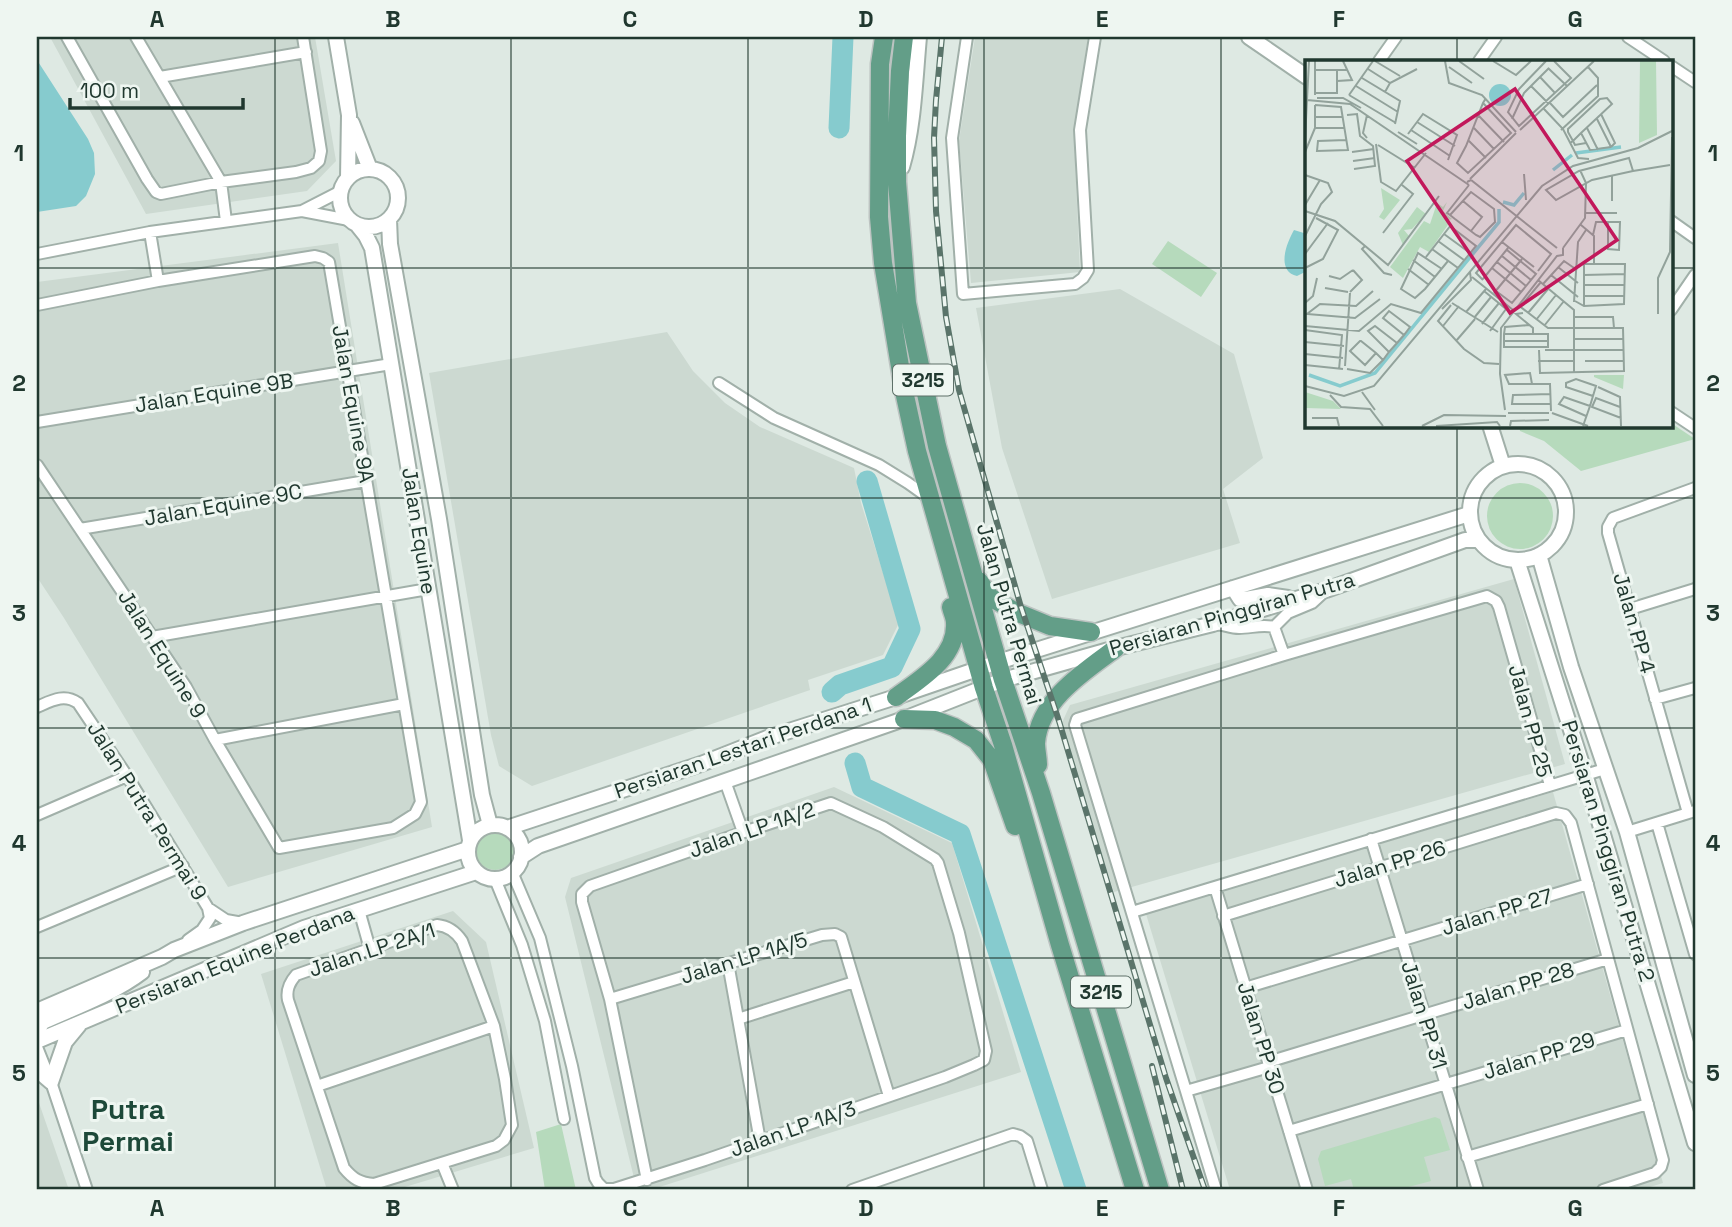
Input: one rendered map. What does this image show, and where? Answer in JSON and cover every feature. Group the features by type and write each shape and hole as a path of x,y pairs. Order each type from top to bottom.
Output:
{"main road":[{"name":"Jalan Putra Permai","path":"884,37 880,64 879,217 883,263 904,391 917,451 984,688 1135,1190"},
{"name":"Jalan Putra Permai","path":"904,37 899,84 897,182 907,303 937,446 1003,680 1041,793 1160,1190"},
{"path":"896,697 934,669 953,639 955,623 939,554 941,534"},
{"path":"973,573 990,597 1016,612 1050,626 1091,632"},
{"path":"1041,793 1036,743 1040,724 1067,686 1116,648"},
{"path":"904,719 935,720 976,740 992,760 1018,834 1045,893"},
{"path":"1119,1138 1127,1190"}],"street":[{"path":"67,37 156,192 161,194 296,172 311,168 319,160 321,151 303,37"},
{"path":"136,37 221,183 226,221"},
{"path":"336,37 349,115 370,169"},
{"path":"897,182 905,157 913,105 919,37"},
{"path":"967,37 952,138 963,294 1075,284 1088,270 1080,130 1095,37"},
{"path":"1249,37 1305,76"},
{"path":"1380,60 1396,37"},
{"path":"1480,60 1496,37"},
{"path":"1628,37 1662,60"},
{"path":"160,77 306,52"},
{"path":"1672,66 1695,82"},
{"path":"349,115 344,184 340,197 342,210 354,223"},
{"path":"37,254 150,232 302,211 365,227 378,226 394,214 398,201 396,187 383,172 370,169 358,171 344,184 302,211"},
{"name":"Jalan Equine","path":"389,219 390,244 439,519 482,794 490,825"},
{"path":"1672,222 1695,238"},
{"name":"Jalan Equine","path":"354,223 366,236 372,248 469,845"},
{"path":"150,232 158,281"},
{"name":"Jalan Equine 9A","path":"37,305 158,281 315,256 329,262 421,802 415,814 393,828 279,848"},
{"path":"1672,309 1695,275"},
{"name":"Jalan Equine 9B","path":"37,422 391,364"},
{"path":"719,383 774,418 879,465 931,500"},
{"path":"1672,413 1695,429"},
{"path":"1491,427 1503,466"},
{"path":"1519,463 1534,466 1548,474 1559,486 1565,500 1566,517 1562,532 1552,546 1539,555 1517,560 1502,558 1489,551 1478,540 1469,514 1475,489 1482,479 1491,471 1519,463"},
{"name":"Jalan Equine 9","path":"37,465 186,687 279,848"},
{"name":"Jalan Equine 9C","path":"80,529 366,481"},
{"name":"Jalan PP 4","path":"1692,812 1682,794 1608,533 1613,518 1695,488"},
{"name":"Persiaran Pinggiran Putra","path":"979,668 1469,514"},
{"name":"Persiaran Pinggiran Putra","path":"984,688 1003,680 1116,648 1213,624 1326,590 1465,540 1478,540"},
{"name":"Persiaran Pinggiran Putra 2","path":"1539,555 1571,667 1627,832 1695,1075"},
{"name":"Persiaran Pinggiran Putra 2","path":"1517,560 1585,775 1695,1143"},
{"path":"1233,588 1240,599 1268,595 1293,599"},
{"path":"152,637 428,589"},
{"path":"1629,609 1695,589"},
{"path":"1274,627 1288,613 1312,603 1326,590"},
{"name":"Jalan PP 25","path":"1480,597 1492,598 1499,607 1550,785 1132,912 1075,725 1077,719 1283,655 1480,597"},
{"path":"1213,624 1236,628 1274,627"},
{"path":"1274,627 1283,655"},
{"name":"Persiaran Lestari Perdana 1","path":"507,828 979,668"},
{"name":"Persiaran Lestari Perdana 1","path":"521,857 538,846 904,719 984,688"},
{"path":"1655,699 1695,688"},
{"name":"Jalan Putra Permai 9","path":"37,707 64,697 78,703 127,776 208,908 210,918 202,930 168,953"},
{"path":"215,740 404,704"},
{"path":"1550,785 1605,769"},
{"path":"37,816 127,776"},
{"path":"724,781 743,832"},
{"path":"1682,794 1695,790"},
{"name":"Jalan LP 1A/2","path":"610,999 582,902 583,894 590,886 831,803 883,827 938,863 960,933 986,1051"},
{"path":"1627,832 1692,812"},
{"name":"Jalan PP 26","path":"1223,916 1556,813 1565,815 1572,823 1588,884"},
{"path":"1657,823 1695,954"},
{"path":"490,825 499,825 514,833 522,848 518,865 512,872 495,879 476,872 469,862 469,845 482,828 490,825"},
{"name":"Jalan PP 31","path":"1371,839 1478,1190"},
{"name":"Persiaran Equine Perdana","path":"37,1011 243,923 469,845"},
{"path":"37,927 183,866"},
{"name":"Persiaran Equine Perdana","path":"37,1041 304,928 476,872"},
{"name":"Jalan LP 1A/3","path":"512,872 540,938 572,1066 595,1178 604,1188 614,1189 647,1180 890,1096 979,1063 984,1059 986,1051"},
{"path":"495,879 522,945 545,1021 564,1119"},
{"path":"1588,884 1663,1160 1661,1167 1647,1177 1602,1190"},
{"name":"Jalan PP 27","path":"1245,988 1588,884"},
{"name":"Jalan PP 30","path":"1214,887 1307,1190"},
{"path":"208,908 226,920 243,923"},
{"path":"359,910 370,949"},
{"path":"1132,912 1216,1190"},
{"name":"Jalan LP 2A/1","path":"317,1086 286,993 296,975 437,925 452,930 462,941 494,1027 512,1125 496,1146 442,1163"},
{"name":"Jalan LP 1A/5","path":"610,999 822,935 835,934 841,937 890,1096"},
{"path":"37,1030 43,1022 133,979 168,953"},
{"name":"Jalan PP 28","path":"1186,1091 1424,1014 1608,959"},
{"path":"728,963 760,1141"},
{"path":"738,1019 854,982"},
{"path":"610,999 647,1180"},
{"path":"51,1082 65,1042 82,1021"},
{"path":"453,1190 442,1163 374,1184 357,1181 344,1168 317,1086 494,1027"},
{"name":"Jalan PP 29","path":"1289,1131 1628,1030"},
{"path":"37,1047 87,1190"},
{"path":"37,1070 51,1082"},
{"path":"1468,1157 1648,1104"},
{"path":"852,1190 1013,1134 1027,1141 1042,1190"},
{"path":"80,1190 82,1176"}],"shaded area":[{"path":"50,37 315,37 336,161 307,191 146,214"},
{"path":"975,37 1088,37 1074,136 1080,272 971,283 959,141"},
{"path":"338,243 432,827 228,887 37,577 37,282"},
{"path":"1120,289 1234,354 1263,458 1223,489 1240,543 1052,599 1002,448 976,308"},
{"path":"667,332 693,371 725,403 760,427 854,468 861,503 899,623 883,655 808,680 810,690 532,786 499,766 491,735 429,373"},
{"path":"1514,579 1565,764 1114,892 1060,727 1070,705"},
{"path":"834,787 952,843 1021,1072 650,1190 637,1190 565,897 571,878"},
{"path":"1553,792 1663,1183 1640,1190 1230,1190 1146,914"},
{"path":"453,911 486,942 534,1148 395,1190 327,1190 261,974"},
{"path":"37,1097 69,1190 37,1190"}],"green space":[{"path":"1168,241 1217,273 1201,297 1152,264"},
{"path":"1672,424 1695,439 1581,471 1544,441 1520,431 1519,427 1672,427"},
{"path":"1526,483 1544,492 1551,503 1551,529 1544,540 1533,547 1514,549 1496,540 1489,529 1487,510 1496,492 1507,485"},
{"path":"495,832 508,838 514,851 508,864 495,870 482,864 476,851 482,838"},
{"path":"1435,1117 1440,1119 1450,1150 1424,1157 1431,1181 1397,1190 1354,1190 1351,1179 1325,1186 1318,1159 1321,1151"},
{"path":"561,1124 576,1190 545,1190 536,1132"}],"water":[{"path":"37,60 88,139 94,153 95,174 86,196 76,206 37,212"},
{"path":"1294,230 1305,233 1305,272 1297,276 1287,269 1285,263 1288,242"}],"waterway":[{"path":"839,128 843,37"},
{"path":"832,692 840,685 892,667 910,629 867,481"},
{"path":"855,763 862,787 960,834 1076,1190"}],"railway":[{"path":"942,37 934,138 936,211 946,317 959,390 1021,607 1059,721 1166,1078 1205,1190"},
{"path":"1152,1066 1183,1190"}],"district":[{"name":"Putra Permai","path":"128,1125"}]}
